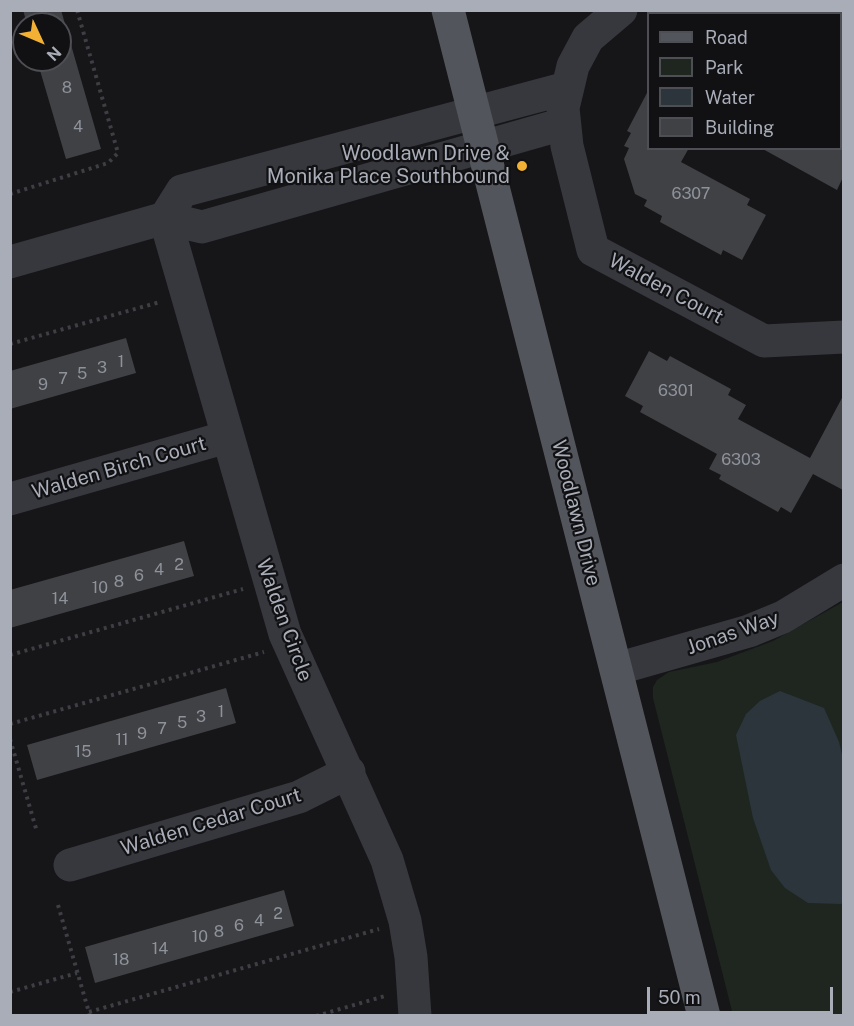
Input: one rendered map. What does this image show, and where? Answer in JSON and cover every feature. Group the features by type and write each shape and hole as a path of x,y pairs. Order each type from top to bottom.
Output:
{"main road":[{"name":"Woodlawn Drive","path":"448,10 704,1016"}],"street":[{"path":"564,107 573,66 588,38 621,10"},
{"path":"165,218 182,191 474,113 564,107"},
{"path":"10,262 165,218 202,227 483,147 564,107"},
{"name":"Walden Court","path":"564,107 593,250 764,341 843,337"},
{"path":"305,158 315,195"},
{"name":"Walden Circle","path":"165,218 285,634 374,826 398,895 411,957 415,1016"},
{"name":"Walden Birch Court","path":"10,499 227,437"},
{"name":"Jonas Way","path":"616,669 750,631 783,617 843,580"},
{"name":"Walden Cedar Court","path":"70,865 299,796 349,772"}],"path":[{"path":"10,194 108,164 118,153 77,10"},
{"path":"10,344 162,301"},
{"path":"10,656 243,589"},
{"path":"10,724 265,652"},
{"path":"10,739 37,832"},
{"path":"58,905 89,1014 386,927"},
{"path":"10,992 77,973"},
{"path":"316,1016 387,995"}],"green space":[{"path":"843,602 843,1015 733,1015 653,698 653,687 657,680 669,672 717,662 773,641"}],"water":[{"path":"780,691 824,708 839,742 844,763 844,901 841,904 808,903 785,888 771,870 753,818 736,735 746,714 760,701"}],"building":[{"path":"23,10 61,10 62,12 24,12"},
{"path":"72,48 101,149 66,159 41,72 72,72"},
{"path":"647,93 647,150 688,150 681,162 750,199 747,205 766,215 742,260 723,250 721,255 660,222 662,216 644,206 647,200 635,194 624,159 629,148 624,146 631,133 627,131"},
{"path":"843,148 843,177 837,190 765,150 842,150"},
{"path":"126,338 136,373 10,409 10,371"},
{"path":"649,351 667,361 670,356 731,389 728,395 746,405 738,419 810,458 843,396 843,490 813,474 791,513 781,507 778,512 719,479 721,475 709,469 717,454 640,412 643,406 625,396"},
{"path":"184,541 194,576 10,628 10,590"},
{"path":"226,688 236,723 37,780 27,745"},
{"path":"284,890 294,926 95,983 85,947"}],"place":[{"name":"Woodlawn Drive & Monika Place Southbound","path":"522,166"}]}
